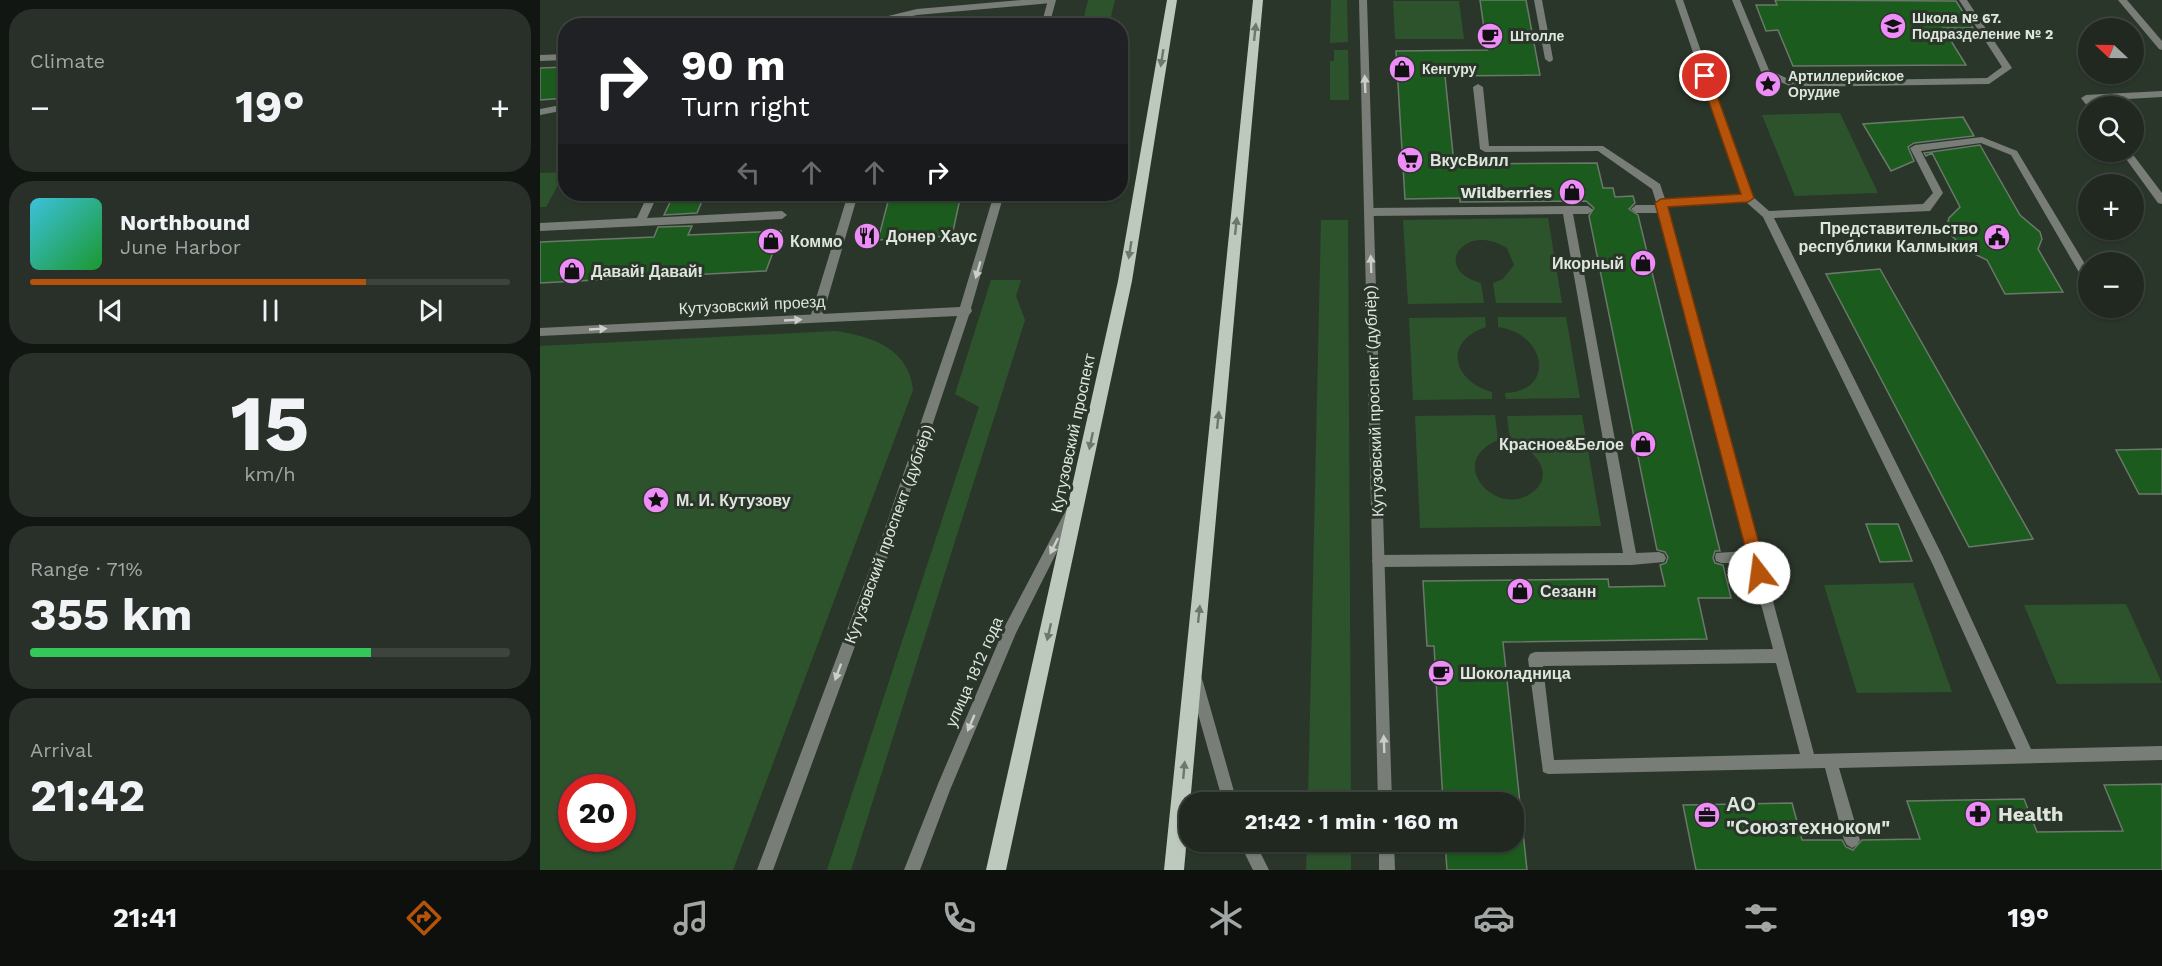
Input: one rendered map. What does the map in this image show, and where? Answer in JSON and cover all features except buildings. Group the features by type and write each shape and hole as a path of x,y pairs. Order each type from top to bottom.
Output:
{"main road":[{"name":"Кутузовский проспект","path":"996,870 1125,281 1172,0"},
{"path":"1174,870 1258,0"}],"street":[{"path":"889,18 917,12 1052,0 1047,18"},
{"name":"Кутузовский проспект (дублёр)","path":"1363,0 1385,792"},
{"path":"1538,0 1549,59"},
{"path":"1679,0 1748,198 1767,215 1938,561 2027,756"},
{"path":"1736,0 1765,72 1792,84 1989,81 2007,68 1963,0"},
{"path":"2122,0 2162,47"},
{"path":"540,58 558,57"},
{"path":"1478,87 1485,148 1600,148 1656,188 1809,761"},
{"path":"2124,96 2162,94"},
{"path":"540,112 558,109"},
{"path":"1767,215 1926,208 1938,193 1915,148 1982,140 2014,153 2078,261"},
{"path":"2134,162 2162,200"},
{"path":"1636,209 1748,198"},
{"path":"640,222 650,201"},
{"path":"816,318 851,201"},
{"name":"Кутузовский проспект (дублёр)","path":"765,870 928,428 967,310 997,201"},
{"path":"1567,210 1631,558"},
{"path":"1369,212 1588,210"},
{"path":"540,227 782,215"},
{"name":"Кутузовский проезд","path":"540,332 967,310"},
{"name":"улица 1812 года","path":"912,870 943,789 1011,629 1080,494"},
{"path":"1721,558 1755,557"},
{"path":"1379,561 1659,558"},
{"path":"1781,656 1535,659 1548,767 2162,753"},
{"path":"1193,673 1227,792"},
{"path":"1830,760 1852,840"},
{"path":"1252,852 1261,870"},
{"path":"1386,852 1387,870"}],"green space":[{"path":"1088,0 1115,0 1111,18 1084,18"},
{"path":"1331,0 1347,0 1348,42 1330,43"},
{"path":"1393,1 1459,1 1464,39 1395,39"},
{"path":"1334,50 1348,50 1349,100 1330,100 1330,61 1334,61"},
{"path":"1840,113 1878,193 1795,196 1762,115"},
{"path":"558,172 558,185 546,207 540,207 540,173"},
{"path":"1548,218 1562,303 1496,303 1493,283 1503,279 1514,265 1507,248 1492,241 1478,240 1459,250 1456,259 1458,268 1466,276 1481,283 1484,303 1408,304 1403,220"},
{"path":"1321,220 1348,220 1351,792 1308,792"},
{"path":"991,280 1021,280 1016,296 1025,320 851,870 827,870 979,407 955,394"},
{"path":"1485,317 1486,327 1472,333 1463,342 1458,351 1458,361 1468,379 1478,387 1492,392 1492,399 1413,400 1409,318"},
{"path":"1498,317 1566,317 1580,398 1506,399 1505,393 1521,390 1532,383 1538,374 1539,362 1527,340 1515,332 1498,327"},
{"path":"835,331 862,336 886,347 904,364 913,390 733,870 540,870 540,346"},
{"path":"1495,415 1498,440 1483,450 1476,461 1476,473 1481,484 1491,493 1503,498 1516,499 1530,494 1538,487 1542,479 1542,470 1540,462 1534,455 1510,440 1507,416 1582,415 1601,526 1420,528 1415,416"},
{"path":"1913,583 1952,692 1857,693 1824,585"},
{"path":"2126,604 2162,683 2057,684 2024,605"},
{"path":"1307,852 1351,852 1351,870 1306,870"}],"place":[{"name":"Школа № 67. Подразделение № 2","path":"1893,26"},
{"name":"Штолле","path":"1490,36"},
{"name":"Кенгуру","path":"1402,69"},
{"name":"Артиллерийское Орудие","path":"1768,84"},
{"name":"ВкусВилл","path":"1410,160"},
{"name":"Wildberries","path":"1572,192"},
{"name":"Донер Хаус","path":"867,236"},
{"name":"Представительство республики Калмыкия","path":"1997,237"},
{"name":"Коммо","path":"771,241"},
{"name":"Икорный","path":"1643,263"},
{"name":"Давай! Давай!","path":"572,271"},
{"name":"Красное&Белое","path":"1643,444"},
{"name":"М. И. Кутузову","path":"656,500"},
{"name":"Сезанн","path":"1520,591"},
{"name":"Шоколадница","path":"1441,673"},
{"name":"Health","path":"1978,814"},
{"name":"АО \"Союзтехноком\"","path":"1707,815"}],"route":[{"path":"1705,76 1748,198 1661,203 1759,573"}]}
